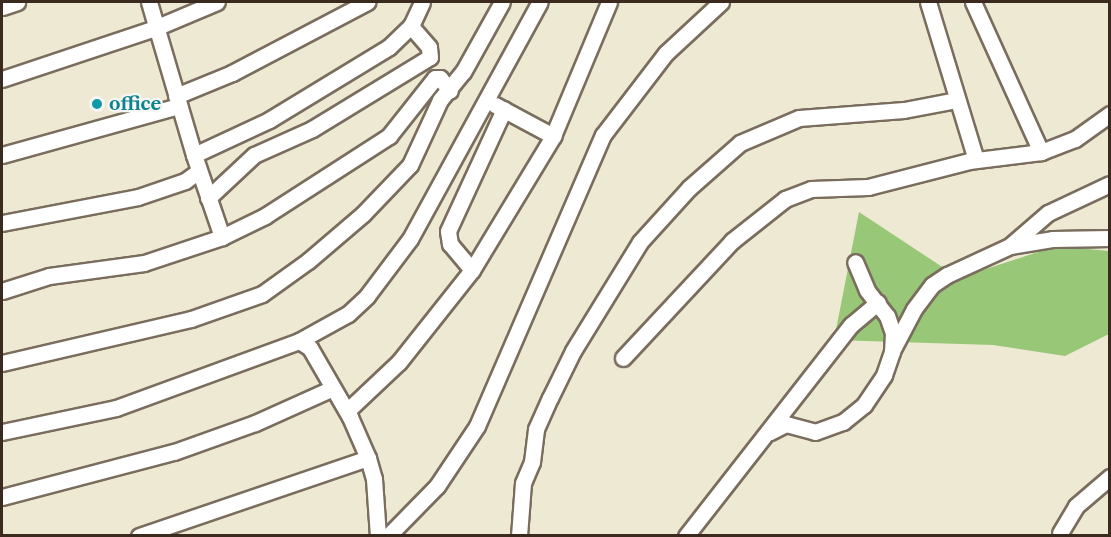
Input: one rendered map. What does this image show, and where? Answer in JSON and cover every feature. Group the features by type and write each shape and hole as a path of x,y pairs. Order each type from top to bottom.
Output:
{"street":[{"path":"2,7 17,2"},
{"path":"149,2 177,101 222,237"},
{"path":"2,79 155,28 217,2"},
{"path":"2,155 177,101 367,2"},
{"path":"194,155 269,120 389,47 411,26 422,2"},
{"path":"2,363 176,323 268,290 322,250 408,168 440,100 450,91 502,2"},
{"path":"2,432 116,408 299,341 334,324 368,296 417,228 484,100 540,2"},
{"path":"347,411 406,354 472,270 553,136 609,2"},
{"path":"388,536 437,486 477,426 603,135 666,53 721,2"},
{"path":"928,2 976,160"},
{"path":"973,2 1041,152"},
{"path":"208,198 254,155 312,129 430,57 429,47 411,26"},
{"path":"2,291 49,276 144,263 222,237 265,216 389,136 435,78 440,78 450,91"},
{"path":"484,100 553,136"},
{"path":"519,536 521,489 532,462 534,433 559,379 640,242 689,188 740,143 799,118 904,110 957,100"},
{"path":"472,270 450,244 448,231 504,109"},
{"path":"623,358 732,241 785,199 811,189 868,187 902,181 976,160 1041,152 1075,139 1110,114"},
{"path":"2,223 138,197 185,181 199,171"},
{"path":"762,441 777,425 815,432 843,422 864,405 884,375 892,352 914,309 932,285 1010,246 1048,213 1110,184"},
{"path":"1010,246 1053,238 1110,238"},
{"path":"855,262 867,290 878,302 892,333 892,352"},
{"path":"686,536 851,325 878,302"},
{"path":"299,341 310,348 347,411 368,458 374,479 378,536"},
{"path":"2,497 174,452 255,423 333,388"},
{"path":"139,536 368,458"},
{"path":"1060,533 1076,506 1110,477"}],"green space":[{"path":"859,212 959,278 1056,246 1109,251 1109,334 1065,356 993,345 834,340"}],"place":[{"name":"office","path":"97,104"}]}
